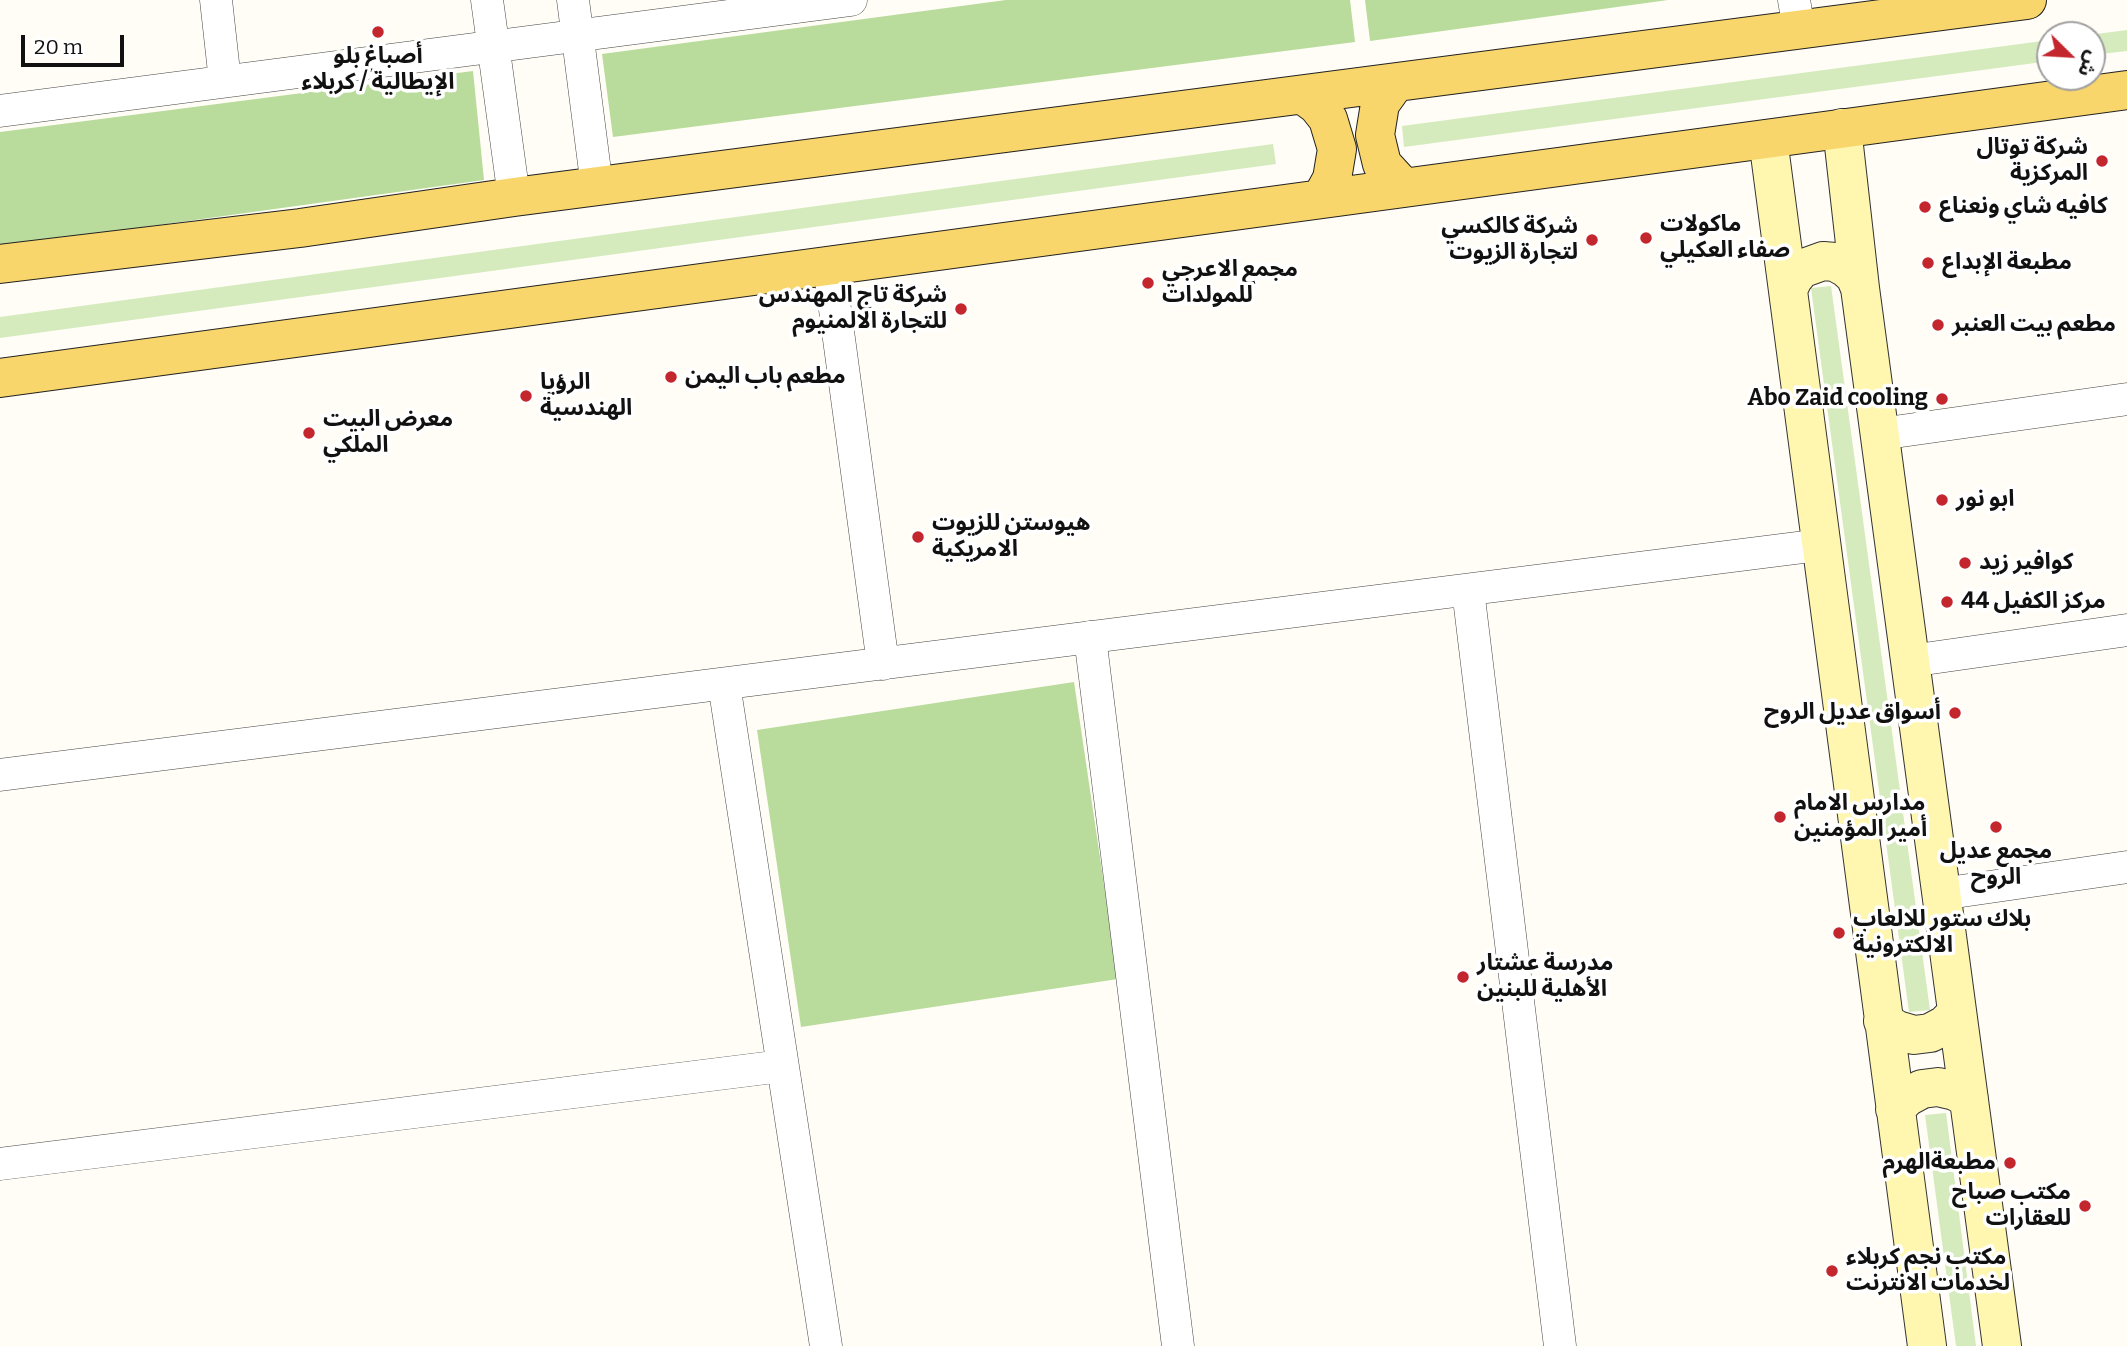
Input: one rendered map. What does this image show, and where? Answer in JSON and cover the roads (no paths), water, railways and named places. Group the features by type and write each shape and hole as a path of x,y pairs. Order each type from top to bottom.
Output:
{"main road":[{"path":"0,264 300,228 514,197 1395,83 1797,15 2028,0"},
{"path":"1395,83 1380,104 1375,135 1382,164 1404,188"},
{"path":"0,378 2127,90"},
{"path":"1303,95 1317,105 1328,119 1337,149 1332,179 1321,199"},
{"path":"1842,128 1860,288 2002,1346"},
{"path":"1768,139 1927,1346"},
{"path":"1788,290 1801,269 1823,261 1835,262 1846,268 1855,276 1860,288"},
{"path":"1883,1021 1897,1030 1914,1035 1945,1025 1957,1013"},
{"path":"1895,1110 1907,1097 1922,1089 1947,1089 1969,1100"}],"street":[{"path":"216,0 225,81"},
{"path":"487,0 514,197"},
{"path":"573,0 597,187"},
{"path":"0,111 851,0"},
{"path":"830,265 883,664"},
{"path":"1880,434 2127,399"},
{"path":"0,775 1820,545"},
{"path":"1468,590 1560,1346"},
{"path":"1910,661 2127,630"},
{"path":"1090,637 1178,1346"},
{"path":"724,684 826,1346"},
{"path":"1941,894 2127,867"},
{"path":"0,1164 782,1066"}],"place":[{"name":"أصباغ بلو الإيطالية / كربلاء","path":"378,32"},
{"name":"شركة توتال المركزية","path":"2102,161"},
{"name":"كافيه شاي ونعناع","path":"1925,207"},
{"name":"ماكولات صفاء العكيلي","path":"1646,238"},
{"name":"شركة كالكسي لتجارة الزيوت","path":"1592,240"},
{"name":"مطبعة الإبداع","path":"1928,263"},
{"name":"مجمع الاعرجي للمولدات","path":"1148,283"},
{"name":"شركة تاج المهندس للتجارة الالمنيوم","path":"961,309"},
{"name":"مطعم بيت العنبر","path":"1938,325"},
{"name":"مطعم باب اليمن","path":"671,377"},
{"name":"الرؤيا الهندسية","path":"526,396"},
{"name":"Abo Zaid cooling","path":"1942,399"},
{"name":"معرض البيت الملكي","path":"309,433"},
{"name":"ابو نور","path":"1942,500"},
{"name":"هيوستن للزيوت الامريكية","path":"918,537"},
{"name":"كوافير زيد","path":"1965,563"},
{"name":"مركز الكفيل 44","path":"1947,602"},
{"name":"أسواق عديل الروح","path":"1955,713"},
{"name":"مدارس الامام أمير المؤمنين","path":"1780,817"},
{"name":"مجمع عديل الروح","path":"1996,827"},
{"name":"بلاك ستور للالعاب الالكترونية","path":"1839,933"},
{"name":"مدرسة عشتار الأهلية للبنين","path":"1463,977"},
{"name":"مطبعةالهرم","path":"2010,1163"},
{"name":"مكتب صباح للعقارات","path":"2085,1206"},
{"name":"مكتب نجم كربلاء لخدمات الانترنت","path":"1832,1271"}]}
